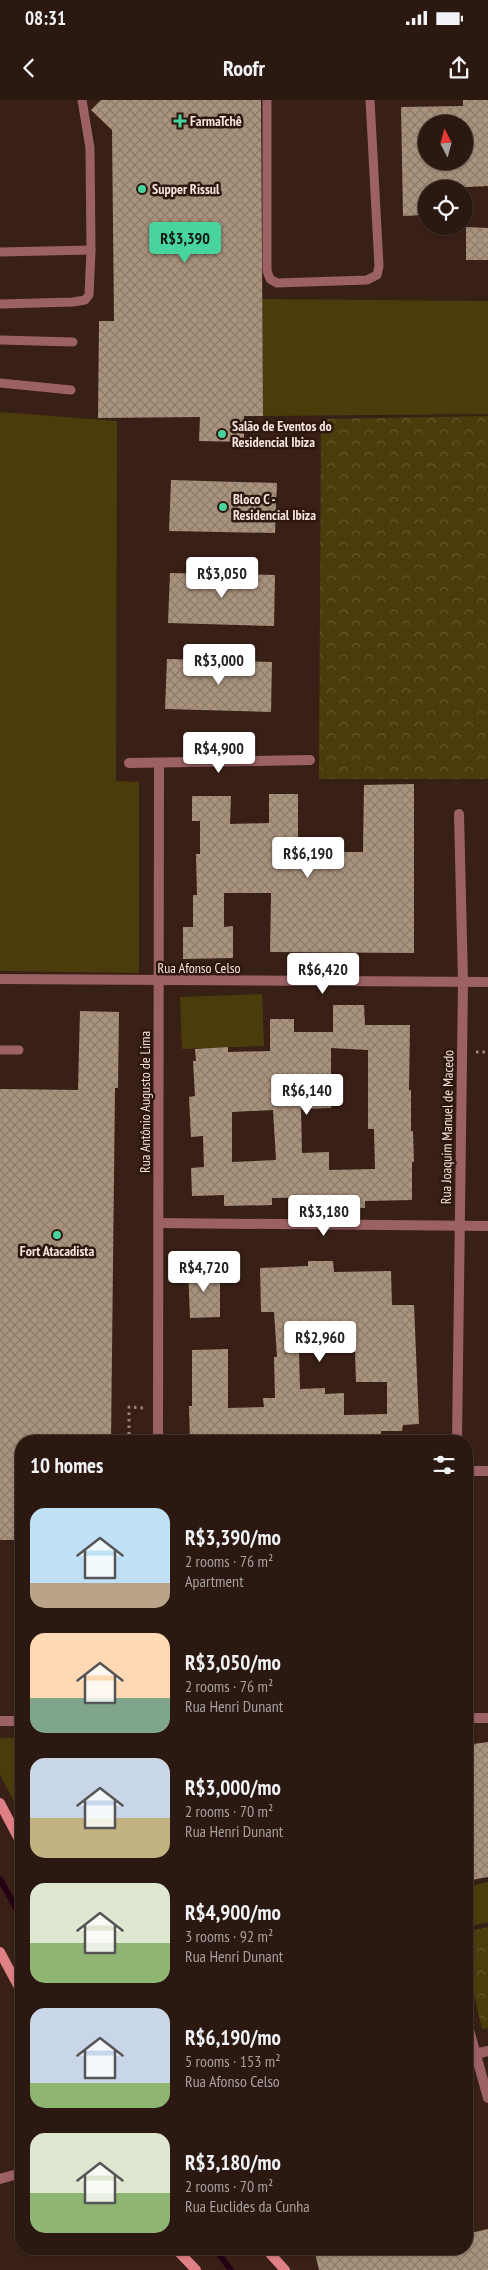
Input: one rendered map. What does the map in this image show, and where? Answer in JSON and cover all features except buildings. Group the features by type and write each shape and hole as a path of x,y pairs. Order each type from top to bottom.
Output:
{"main road":[{"path":"0,1803 15,1831"},
{"path":"0,1952 15,1980"},
{"path":"182,2255 196,2270"},
{"path":"271,2255 285,2270"}],"street":[{"path":"129,763 310,760"},
{"name":"Rua Antônio Augusto de Lima","path":"158,1435 159,762"},
{"name":"Rua Joaquim Manuel de Macedo","path":"457,1435 463,982 459,814"},
{"name":"Rua Afonso Celso","path":"0,979 159,982 488,982"},
{"path":"159,1223 488,1226"},
{"path":"473,1471 488,1471"},
{"path":"473,1718 488,1718"},
{"path":"0,1721 15,1721"},
{"path":"473,2055 488,2051"},
{"path":"473,2060 488,2098"},
{"path":"0,2179 15,2175"}],"lane":[{"path":"0,304 85,300 91,289 90,142 82,100"},
{"path":"267,100 267,271 270,279 276,283 367,280 377,275 379,266 376,183 370,100"},
{"path":"0,252 91,250"},
{"path":"0,340 73,342"},
{"path":"0,383 71,390"},
{"path":"0,1050 19,1050"}],"path":[{"path":"129,1407 129,1435"}],"green space":[{"path":"262,299 488,301 488,414 263,416"},
{"path":"0,412 117,421 116,781 139,782 139,973 0,971"},
{"path":"488,416 488,779 319,779 321,419"},
{"path":"262,994 264,1046 182,1049 180,997"},
{"path":"15,1737 15,1803 0,1775 0,1738"},
{"path":"488,1882 488,1922 473,1925 473,1885"},
{"path":"488,1927 488,2028 482,2029 473,1990 473,1930"}],"waterway":[{"path":"0,1879 15,1906"},
{"path":"220,2255 231,2270"}],"place":[{"name":"FarmaTchê","path":"180,121"},
{"name":"Supper Rissul","path":"142,189"},
{"name":"Salão de Eventos do Residencial Ibiza","path":"222,434"},
{"name":"Bloco C - Residencial Ibiza","path":"223,507"},
{"name":"Fort Atacadista","path":"57,1235"}]}
